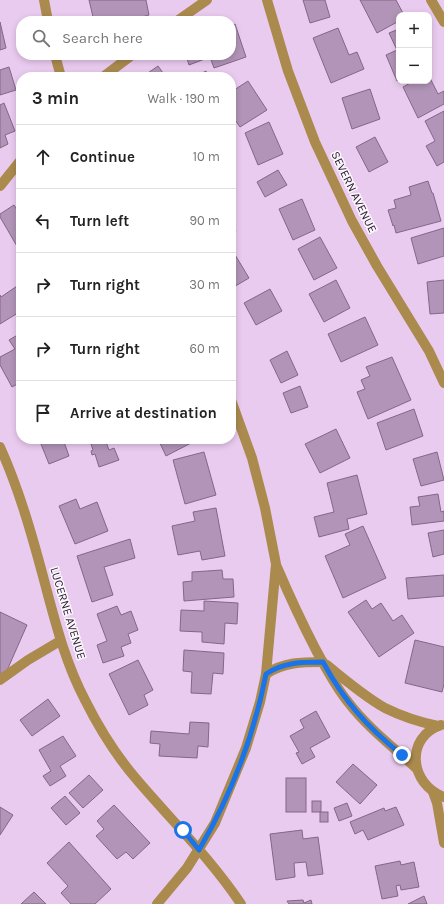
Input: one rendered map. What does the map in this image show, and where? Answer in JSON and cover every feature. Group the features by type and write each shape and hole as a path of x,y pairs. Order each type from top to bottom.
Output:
{"street":[{"path":"44,0 47,16"},
{"path":"184,16 207,0"},
{"name":"SEVERN AVENUE","path":"267,0 288,71 315,142 352,221 377,266 429,351 444,383"},
{"path":"431,0 444,22"},
{"path":"56,60 60,72"},
{"path":"110,72 125,60"},
{"path":"0,186 16,166"},
{"path":"236,414 252,458 265,508 276,564 293,604 334,682 348,702 376,733 416,768"},
{"name":"LUCERNE AVENUE","path":"0,448 27,519 60,641 84,699 113,748 137,780 183,830 241,904"},
{"path":"157,904 187,868 218,817 246,748 260,702 266,674 276,564"},
{"path":"0,680 28,660 60,641"},
{"path":"266,674 273,669 290,663 323,662 349,683 384,707 414,720 441,725"},
{"path":"441,725 427,734 420,743 416,755 416,768 422,782 433,792 444,797"},
{"path":"433,792 437,803 444,843"}],"building":[{"path":"89,0 146,0 149,15 145,16 93,16"},
{"path":"303,0 325,0 330,17 310,23"},
{"path":"360,0 396,0 402,12 396,12 396,23 377,33"},
{"path":"0,22 6,48 0,50"},
{"path":"236,27 246,57 214,68 211,60 236,60"},
{"path":"338,28 349,55 357,52 364,69 331,83 313,38"},
{"path":"396,30 396,48 389,33"},
{"path":"396,50 396,79 386,55"},
{"path":"188,60 202,60 189,65"},
{"path":"158,66 162,72 149,72"},
{"path":"9,67 16,90 0,95 0,70"},
{"path":"248,81 267,110 240,127 236,121 236,89"},
{"path":"432,82 438,94 444,91 444,104 418,118 403,87 408,84 432,84"},
{"path":"370,89 380,119 352,129 342,98"},
{"path":"4,103 15,131 5,135 8,144 0,148 0,105"},
{"path":"444,111 444,162 437,166 426,146 435,141 425,121"},
{"path":"269,122 283,154 258,165 245,133"},
{"path":"375,137 388,162 369,172 356,147"},
{"path":"278,170 287,185 265,197 257,182"},
{"path":"428,181 441,221 396,233 388,210 396,208 394,200 411,195 409,187"},
{"path":"302,199 315,230 293,240 279,209"},
{"path":"14,205 16,208 16,244 0,217 0,214"},
{"path":"444,228 444,256 418,264 411,238"},
{"path":"320,237 337,268 314,280 298,249"},
{"path":"236,256 249,278 236,286"},
{"path":"336,280 350,308 324,322 309,294"},
{"path":"444,280 444,313 430,314 427,282"},
{"path":"16,287 16,314 0,324 0,295 1,297"},
{"path":"270,289 282,311 256,325 244,303"},
{"path":"365,317 378,345 341,362 328,334"},
{"path":"16,336 16,385 12,387 0,365 0,357 15,349 9,340"},
{"path":"287,351 298,375 281,383 270,360"},
{"path":"392,357 411,400 368,419 357,392 365,389 361,380 370,376 366,367"},
{"path":"300,386 308,407 291,413 283,393"},
{"path":"414,409 423,436 386,450 377,423"},
{"path":"336,429 350,458 320,473 305,444"},
{"path":"41,444 65,444 69,456 49,464"},
{"path":"91,444 107,444 109,450 114,448 119,460 99,467 95,454 92,455 91,451 93,450"},
{"path":"160,444 189,444 166,456"},
{"path":"204,452 216,495 185,504 173,460"},
{"path":"437,452 444,480 421,486 413,459"},
{"path":"357,475 367,514 347,519 349,529 319,537 314,517 334,512 327,483"},
{"path":"438,494 441,512 444,511 444,521 412,525 410,507 420,506 418,497"},
{"path":"76,499 80,509 97,502 108,531 75,544 59,506"},
{"path":"216,508 225,556 202,560 200,551 178,555 172,526 195,521 193,512"},
{"path":"363,526 386,578 343,598 325,556 350,545 345,534"},
{"path":"444,530 444,554 433,557 428,533"},
{"path":"130,539 135,558 104,567 113,595 92,602 77,556"},
{"path":"222,570 223,579 233,579 234,597 184,601 183,582 192,581 192,572"},
{"path":"444,575 444,596 408,599 406,578"},
{"path":"366,600 372,609 381,603 393,621 402,615 414,633 379,657 348,612"},
{"path":"204,601 238,603 237,624 225,623 224,644 202,642 202,632 180,631 181,610 204,611"},
{"path":"117,606 121,615 131,611 138,630 128,634 131,643 121,647 124,656 103,663 97,645 107,641 97,614"},
{"path":"0,612 27,625 5,675 0,673"},
{"path":"415,640 444,647 444,684 442,692 405,683"},
{"path":"184,650 224,653 223,674 213,673 211,694 191,693 192,672 183,671"},
{"path":"138,660 153,690 144,695 148,705 129,715 109,674"},
{"path":"48,699 60,716 32,736 20,720"},
{"path":"316,711 330,737 310,748 315,757 302,764 296,753 299,752 290,736 304,728 300,720"},
{"path":"190,722 209,723 208,747 198,746 197,758 159,756 160,744 150,743 151,731 189,734"},
{"path":"63,736 76,756 60,766 66,776 50,786 43,776 51,771 39,750"},
{"path":"353,764 377,785 360,804 336,782"},
{"path":"89,775 103,790 83,808 69,793"},
{"path":"286,778 306,778 306,812 286,812"},
{"path":"65,796 80,813 66,825 51,808"},
{"path":"312,801 321,801 321,812 312,812"},
{"path":"347,803 352,816 339,821 334,808"},
{"path":"114,805 150,843 133,859 126,852 117,859 96,836 104,829 97,821"},
{"path":"0,807 13,815 0,835"},
{"path":"396,807 404,825 368,840 363,830 355,834 350,822 384,808 385,811"},
{"path":"320,812 328,812 328,822 320,822"},
{"path":"302,830 303,839 318,837 323,874 308,876 306,862 294,863 295,877 276,880 270,834"},
{"path":"69,842 111,889 95,904 71,904 61,893 68,886 47,863"},
{"path":"400,861 401,865 414,862 419,887 401,890 400,885 396,886 398,896 382,899 375,866"},
{"path":"34,892 46,904 21,904"},
{"path":"424,896 427,904 408,904"},
{"path":"303,900 304,903 311,900 312,904 289,904 287,901"}],"route":[{"path":"183,830 199,850 215,823 246,748 254,725 266,674 282,665 299,662 323,662 334,682 348,702 376,733 402,755"}]}
